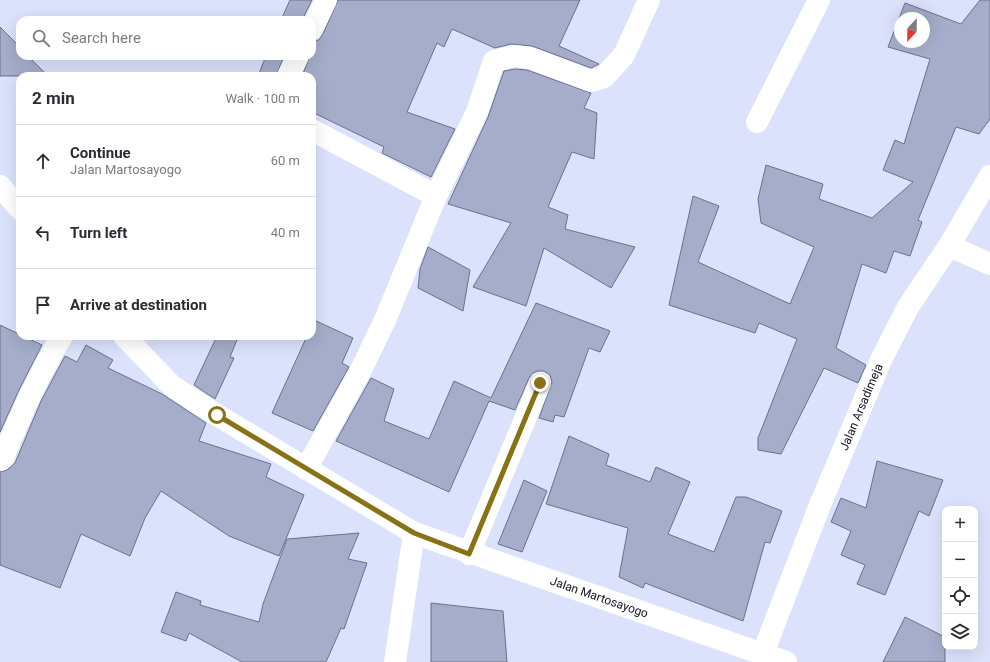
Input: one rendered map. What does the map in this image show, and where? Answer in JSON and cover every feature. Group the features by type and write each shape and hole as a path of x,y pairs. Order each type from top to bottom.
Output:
{"street":[{"path":"316,20 326,0"},
{"path":"306,469 361,370 386,320 436,196 477,112 494,61 514,56 530,58 591,81 604,78 624,55 649,0"},
{"path":"757,122 818,0"},
{"path":"290,72 296,60"},
{"path":"316,132 436,196"},
{"name":"Jalan Arsadimeja","path":"763,653 820,505 881,360 911,301 949,246 990,176"},
{"path":"0,186 16,204"},
{"path":"949,246 990,264"},
{"path":"0,460 3,458 32,390 60,340"},
{"name":"Jalan Martosayogo","path":"133,340 172,386 306,469 414,533 469,554 786,662"},
{"path":"469,554 540,383"},
{"path":"395,662 414,533"}],"building":[{"path":"290,0 312,0 304,16 283,16"},
{"path":"338,0 580,0 559,46 599,64 591,68 532,46 511,44 495,48 452,29 444,47 437,43 407,112 455,129 431,177 382,153 384,147 316,114 316,72 304,72 308,60 316,60 316,40 319,40"},
{"path":"980,0 990,0 990,119 979,134 956,127 918,220 922,222 910,256 894,251 886,273 862,264 836,348 866,365 858,383 824,368 781,454 758,450 758,438 797,339 759,323 755,333 669,305 693,196 719,206 698,262 790,304 814,247 761,223 758,199 766,165 823,184 819,199 872,218 913,182 883,170 895,140 904,144 930,59 888,47 894,31 894,48 930,48 930,12 961,24"},
{"path":"905,3 929,12 902,12"},
{"path":"0,27 16,43 16,60 32,60 44,72 16,72 16,76 0,76"},
{"path":"264,60 282,60 278,72 260,72"},
{"path":"515,69 527,70 591,93 584,108 597,113 594,159 572,152 548,207 568,215 565,229 635,247 611,288 544,248 526,306 473,287 511,223 448,204 488,117 504,71"},
{"path":"428,247 470,270 463,311 418,288 420,269"},
{"path":"536,303 610,331 600,352 589,348 564,417 555,415 553,422 539,418 552,382 550,375 544,371 533,373 529,378 515,410 489,401 449,492 336,441 371,378 394,389 384,421 429,439 454,381 491,398"},
{"path":"316,321 353,338 342,363 349,367 313,431 272,413 305,340 316,340"},
{"path":"0,325 16,333 16,340 32,340 42,345 0,432"},
{"path":"215,340 237,340 230,357 234,358 215,399 194,385"},
{"path":"86,345 113,360 108,368 162,394 206,423 199,441 271,464 266,477 304,495 279,556 229,536 161,491 145,518 130,556 81,534 60,588 0,565 0,472 7,470 15,463 41,401 65,356 77,362"},
{"path":"569,436 609,454 606,465 650,482 656,467 690,482 668,534 714,552 736,497 746,497 782,511 770,543 765,542 743,621 645,583 643,588 619,577 628,528 546,504"},
{"path":"877,461 943,480 929,516 919,511 885,595 857,584 865,565 841,555 851,531 831,522 841,498 866,508"},
{"path":"524,480 547,491 522,552 498,544"},
{"path":"359,533 348,559 367,563 344,629 341,628 326,662 242,662 189,633 186,641 161,632 176,592 201,601 200,605 259,622 263,604 287,539"},
{"path":"431,603 503,611 507,662 431,662"},
{"path":"905,617 942,636 942,650 945,650 945,662 883,662"}],"route":[{"path":"217,415 414,533 469,554 540,383"}]}
